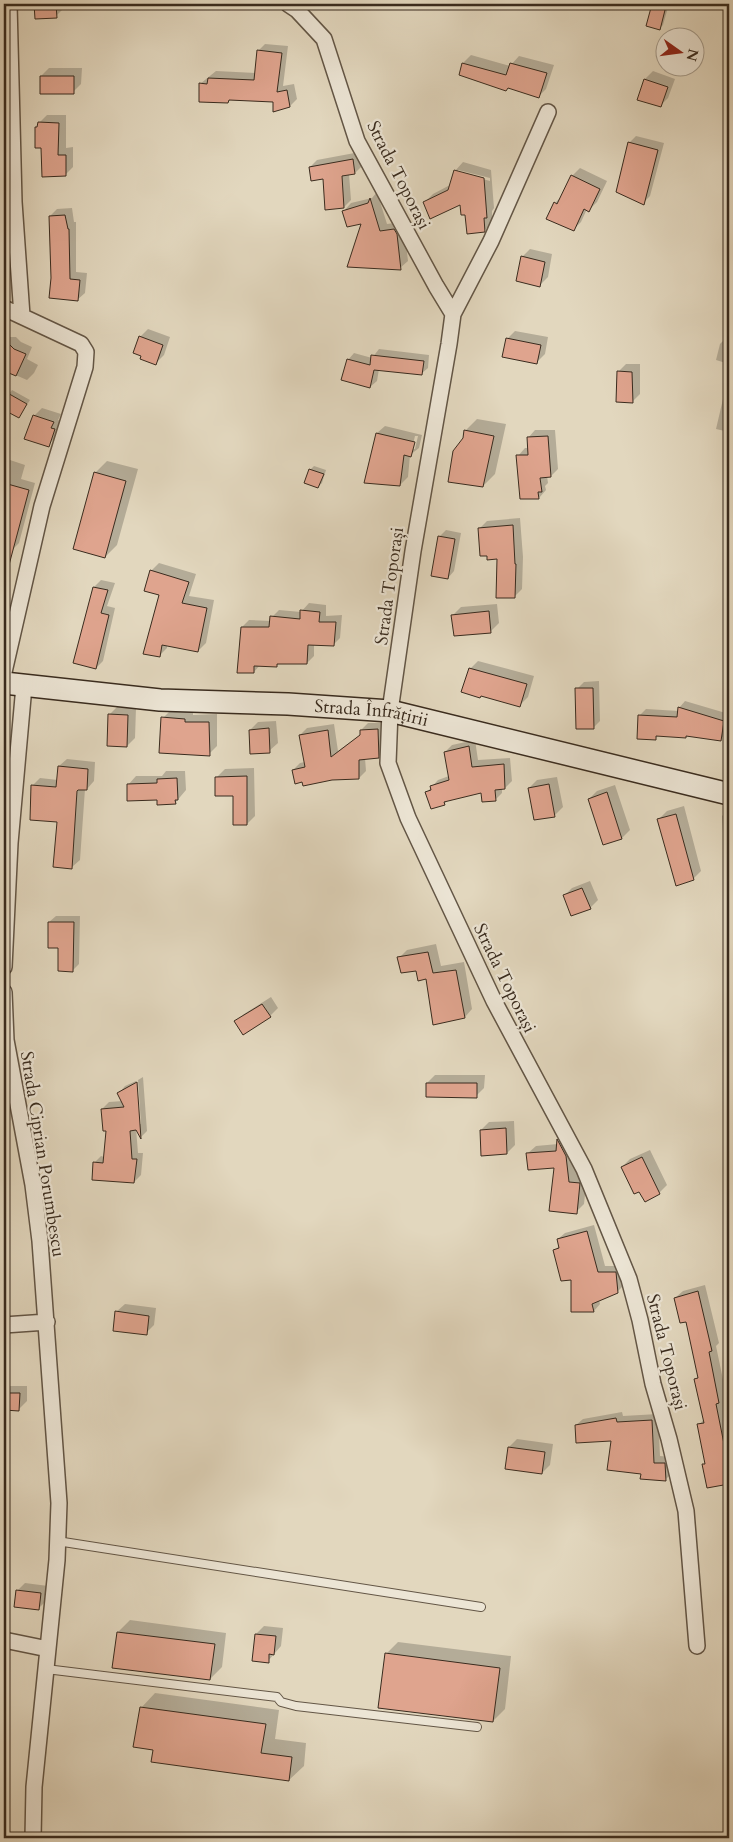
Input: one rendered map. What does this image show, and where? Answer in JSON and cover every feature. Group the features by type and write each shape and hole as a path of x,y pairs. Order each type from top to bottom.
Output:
{"main road":[{"name":"Strada Înfrățirii","path":"14,684 160,700 288,704 390,710 729,794"}],"street":[{"path":"9,4 14,202 22,316"},
{"name":"Strada Toporași","path":"288,4 297,10 324,39 357,141 452,314"},
{"name":"Strada Toporași","path":"548,112 491,241 452,314 449,344 413,551 390,710 388,763 408,818 494,1001 584,1169 629,1279 640,1320 653,1384 669,1439 686,1511 698,1646"},
{"path":"4,308 81,344 86,352 85,367 42,506 4,672"},
{"path":"4,967 10,843 14,684"},
{"name":"Strada Ciprian Porumbescu","path":"4,992 6,1040 38,1222 47,1322 59,1503 48,1649 34,1787 33,1838"},
{"path":"4,1325 47,1322"},
{"path":"4,1640 48,1649"}],"lane":[{"path":"57,1541 481,1607"},
{"path":"46,1669 277,1698 281,1702 296,1706 477,1727"}],"building":[{"path":"34,4 56,4 57,18 35,19"},
{"path":"652,4 666,6 660,28 646,26"},
{"path":"257,50 282,53 277,92 287,90 290,107 273,112 273,102 229,100 228,103 199,102 199,83 207,84 208,78 254,80"},
{"path":"462,63 506,75 510,63 547,73 539,98 508,88 506,91 459,75"},
{"path":"40,76 74,76 74,94 40,94"},
{"path":"644,79 668,87 661,107 637,100"},
{"path":"38,122 59,123 58,155 66,155 66,176 42,177 41,148 35,148 35,127 37,127"},
{"path":"628,142 658,150 644,205 616,192"},
{"path":"353,159 355,174 342,176 344,208 325,210 323,179 311,181 309,167"},
{"path":"454,170 484,178 487,218 484,218 485,232 467,234 465,215 461,215 460,205 430,219 423,202 448,190"},
{"path":"571,175 600,189 589,212 584,209 574,231 546,219 554,202 557,204"},
{"path":"370,198 380,231 394,229 397,234 401,270 347,267 361,224 347,227 342,211 368,203"},
{"path":"65,215 69,229 70,279 80,280 78,301 49,298 51,278 49,216"},
{"path":"521,256 545,262 540,287 516,281"},
{"path":"139,336 163,345 156,365 140,359 141,356 133,353"},
{"path":"506,338 541,345 537,364 502,357"},
{"path":"4,339 14,349 26,354 16,376 4,371"},
{"path":"371,355 424,361 422,375 374,370 370,388 341,380 347,359 370,365"},
{"path":"617,371 632,372 633,403 616,402"},
{"path":"4,391 27,404 19,418 4,410"},
{"path":"33,415 54,422 51,428 55,429 49,447 24,439"},
{"path":"464,430 494,436 483,487 448,482 453,451 463,438"},
{"path":"376,433 415,442 411,457 404,455 400,486 364,483"},
{"path":"548,436 551,477 540,478 542,492 538,492 539,499 520,499 516,455 528,455 527,437"},
{"path":"309,469 324,474 318,488 304,483"},
{"path":"94,472 126,481 105,558 73,549"},
{"path":"4,483 29,490 9,565 4,564"},
{"path":"513,525 516,564 515,598 496,598 497,559 487,560 487,556 480,556 478,528"},
{"path":"438,536 455,539 448,579 431,576"},
{"path":"150,570 189,582 182,603 207,608 198,652 162,645 160,657 143,654 159,595 144,591"},
{"path":"93,587 108,590 101,613 109,615 96,669 73,663"},
{"path":"300,610 320,612 319,622 336,622 334,646 308,645 307,664 277,664 277,667 254,666 254,673 237,673 241,627 269,627 270,616 300,619"},
{"path":"489,611 491,633 454,636 451,615"},
{"path":"469,668 527,684 520,707 461,692"},
{"path":"575,688 593,688 594,729 576,729"},
{"path":"678,707 724,721 721,741 686,736 686,738 656,736 656,740 637,739 638,715 677,717"},
{"path":"108,714 128,715 127,747 107,746"},
{"path":"161,717 185,719 185,722 209,722 210,756 159,753"},
{"path":"269,728 270,753 250,754 249,730"},
{"path":"378,729 379,758 359,760 359,779 332,780 303,786 302,782 295,784 292,770 305,767 299,735 328,730 331,757 360,735 360,730"},
{"path":"469,746 472,767 504,764 505,789 495,790 496,801 482,802 481,793 444,802 445,805 431,809 425,792 431,790 430,786 449,780 444,752"},
{"path":"58,766 88,769 87,790 77,791 72,869 53,867 57,822 30,820 31,785 56,787"},
{"path":"247,776 247,825 233,825 233,796 215,796 215,777"},
{"path":"177,778 178,800 175,800 176,804 157,805 157,800 127,801 127,784 157,783 157,779"},
{"path":"549,784 555,817 534,820 528,788"},
{"path":"607,792 622,839 603,845 588,799"},
{"path":"676,814 694,880 676,886 657,819"},
{"path":"582,888 591,909 571,916 563,895"},
{"path":"48,922 74,922 73,972 58,971 58,948 48,948"},
{"path":"428,952 433,973 456,970 465,1018 433,1025 426,979 418,981 416,971 401,973 397,957"},
{"path":"262,1004 271,1017 243,1035 234,1021"},
{"path":"137,1082 141,1139 136,1130 130,1131 132,1159 137,1159 134,1183 92,1180 93,1162 103,1163 106,1131 103,1131 101,1109 124,1107 117,1093"},
{"path":"426,1083 477,1083 477,1098 426,1097"},
{"path":"506,1128 507,1154 481,1156 480,1130"},
{"path":"557,1139 566,1156 569,1182 580,1183 577,1214 549,1211 554,1168 528,1170 526,1153 556,1151"},
{"path":"642,1157 660,1194 645,1202 639,1192 634,1194 621,1167"},
{"path":"587,1231 598,1272 616,1272 618,1293 592,1304 594,1312 571,1312 571,1280 561,1281 553,1250 559,1248 557,1239"},
{"path":"698,1291 712,1351 709,1352 719,1403 716,1404 727,1459 729,1459 729,1484 707,1488 702,1464 705,1464 697,1424 704,1423 694,1379 698,1378 686,1322 680,1323 674,1298"},
{"path":"115,1311 149,1316 147,1335 113,1331"},
{"path":"4,1393 20,1393 19,1411 4,1410"},
{"path":"616,1418 617,1422 652,1420 654,1463 665,1463 666,1481 640,1479 641,1474 607,1470 611,1441 576,1443 575,1425"},
{"path":"508,1447 545,1452 542,1474 505,1469"},
{"path":"16,1590 41,1593 39,1610 14,1607"},
{"path":"117,1632 215,1644 210,1680 112,1668"},
{"path":"255,1634 276,1636 274,1655 269,1654 269,1663 252,1661"},
{"path":"385,1653 500,1668 493,1722 378,1708"},
{"path":"140,1707 266,1724 261,1753 292,1757 289,1781 151,1762 153,1750 133,1747"}]}
